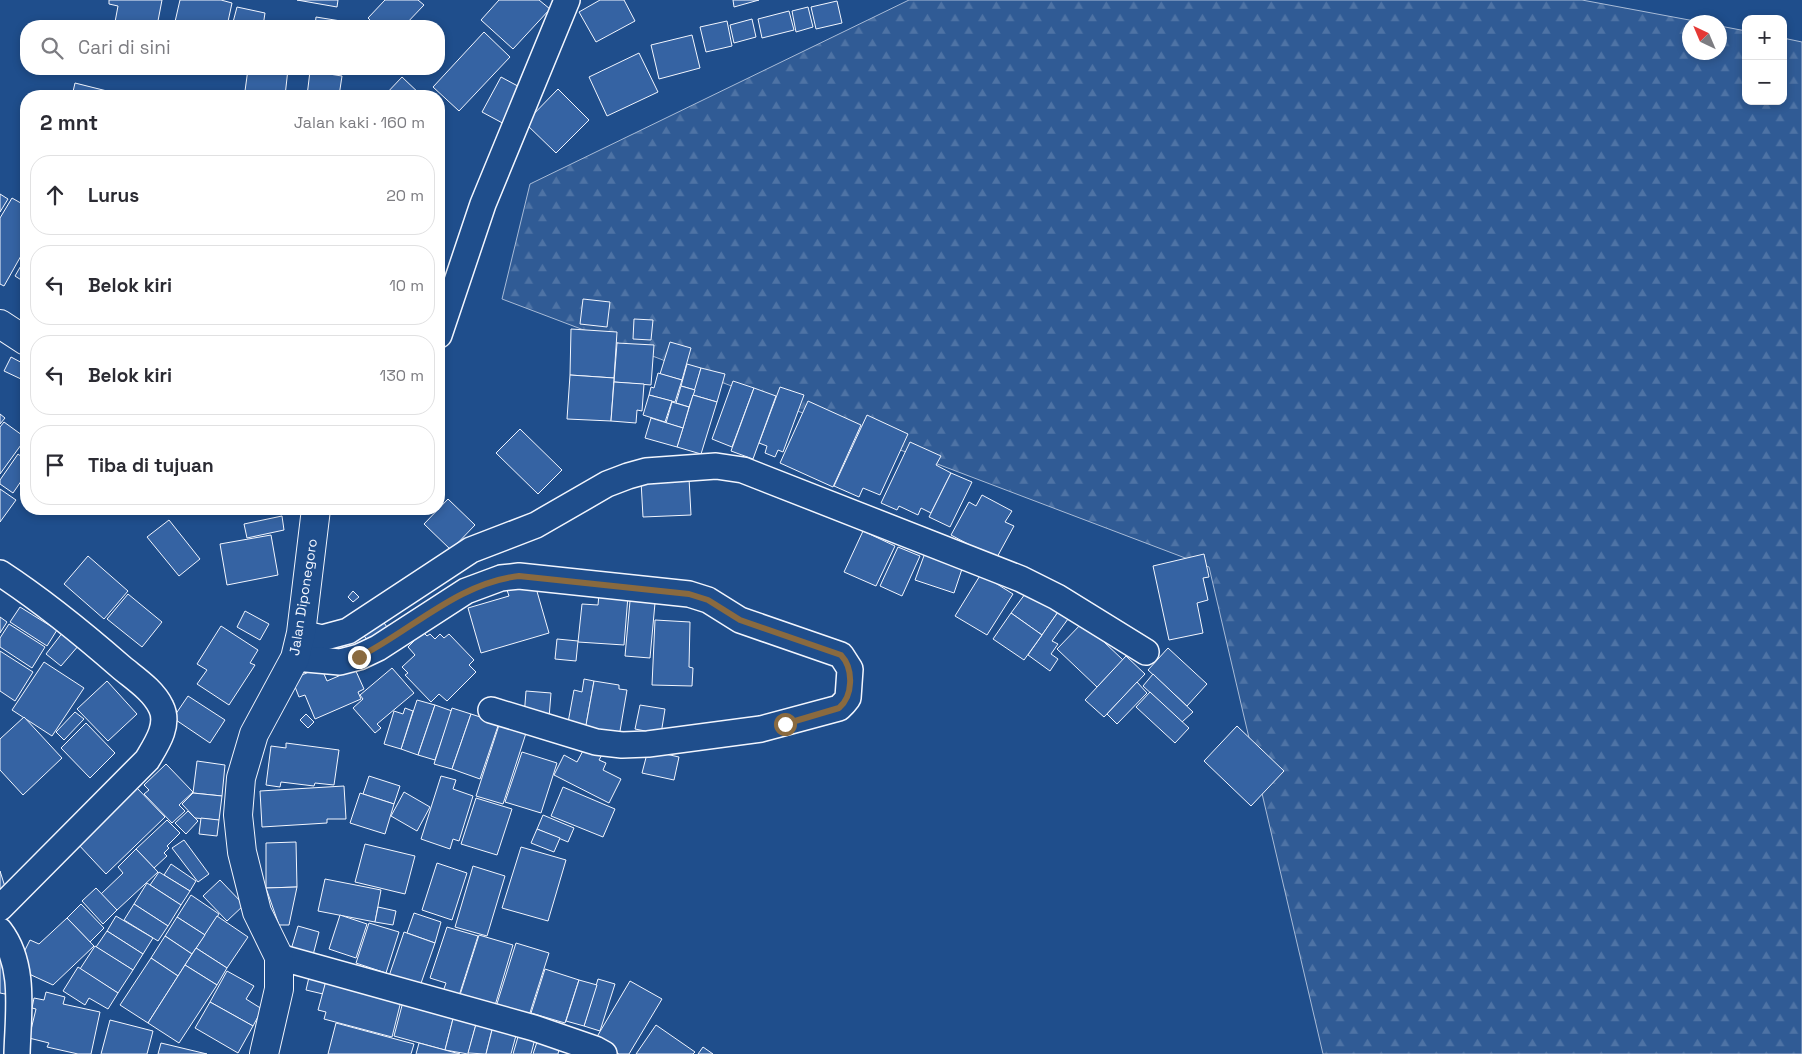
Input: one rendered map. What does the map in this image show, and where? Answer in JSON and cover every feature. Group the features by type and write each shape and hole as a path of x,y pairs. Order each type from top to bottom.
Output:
{"highway":[{"path":"0,324 20,337"},
{"name":"Jalan Diponegoro","path":"264,1054 279,989 279,957 258,912 250,888 242,852 238,815 241,778 254,734 298,645 315,515"}],"street":[{"path":"445,317 483,204 567,0"},
{"path":"298,645 348,631 471,550 536,525 607,484 646,470 716,466 743,470 1021,580 1057,597 1146,652"},
{"path":"0,573 77,629 150,692 161,707 163,720 161,735 147,760 0,908"},
{"path":"298,645 340,662 359,657 378,648 466,591 484,583 519,576 689,594 708,600 740,620 841,655 850,669 848,698 839,708 760,729 648,744 622,745 596,742 491,710"},
{"path":"0,931 10,944 18,978 17,1054"},
{"path":"279,957 534,1028 595,1048 604,1054"}],"green space":[{"path":"909,0 1582,0 1682,19 1682,60 1727,60 1727,27 1742,30 1742,105 1787,105 1787,39 1802,42 1802,1054 1323,1054 1209,567 502,299 530,184"}],"building":[{"path":"109,0 162,0 158,20 115,20 118,6 109,4"},
{"path":"180,0 221,0 232,3 228,20 175,20"},
{"path":"297,0 338,0 337,7"},
{"path":"385,0 418,0 424,5 410,20 370,20 368,18"},
{"path":"499,0 539,0 550,9 513,49 481,20"},
{"path":"600,0 624,0 635,21 596,42 579,12"},
{"path":"733,0 759,0 734,7"},
{"path":"837,1 842,23 816,29 811,7"},
{"path":"237,7 265,13 264,20 234,20"},
{"path":"808,7 813,27 796,32 792,11"},
{"path":"789,11 794,30 762,38 758,19"},
{"path":"316,17 335,20 316,20"},
{"path":"752,19 756,37 734,43 730,25"},
{"path":"727,21 732,46 706,52 700,27"},
{"path":"484,32 510,57 459,111 445,98 445,90 436,90 433,87"},
{"path":"692,35 700,68 659,79 651,45"},
{"path":"639,53 658,92 607,116 589,77"},
{"path":"247,75 287,75 286,90 245,90"},
{"path":"310,75 342,76 340,90 308,90"},
{"path":"402,77 416,90 390,90"},
{"path":"501,77 527,91 508,126 482,112"},
{"path":"75,83 103,90 73,90"},
{"path":"558,89 589,120 556,153 525,123"},
{"path":"0,194 8,199 0,212"},
{"path":"12,198 20,203 20,258 4,286 0,284 0,218"},
{"path":"20,267 20,279 15,276"},
{"path":"583,299 610,302 607,327 580,324"},
{"path":"634,319 653,320 651,340 633,339"},
{"path":"571,329 617,332 614,378 570,375"},
{"path":"670,342 691,348 682,380 660,374"},
{"path":"617,343 654,345 651,385 614,382"},
{"path":"11,357 20,362 20,379 4,371"},
{"path":"687,364 701,368 695,390 681,386"},
{"path":"701,368 725,374 717,402 693,395"},
{"path":"658,373 682,380 675,402 649,395 651,387 654,388"},
{"path":"570,375 614,378 611,421 567,419"},
{"path":"733,381 754,388 732,447 712,439"},
{"path":"614,382 644,384 642,411 637,410 636,423 611,421"},
{"path":"681,386 695,390 689,407 676,403"},
{"path":"780,387 804,395 783,452 778,450 775,457 765,453 767,446 759,443"},
{"path":"754,388 776,396 753,459 731,451"},
{"path":"649,395 672,401 665,422 643,415"},
{"path":"693,395 717,402 701,454 677,447"},
{"path":"808,401 861,425 833,487 780,463"},
{"path":"672,402 689,407 683,428 666,423"},
{"path":"0,414 5,418 0,424"},
{"path":"867,415 908,434 880,495 863,488 859,497 834,486"},
{"path":"651,418 683,428 677,447 645,438"},
{"path":"4,422 20,434 20,446 0,474 0,427"},
{"path":"520,429 562,470 538,494 496,453"},
{"path":"910,442 941,456 936,465 951,473 931,513 921,508 918,515 899,506 897,510 881,503"},
{"path":"18,454 20,456 20,483 13,493 0,484 0,480"},
{"path":"951,473 972,482 950,527 929,517"},
{"path":"689,478 691,515 643,517 641,481"},
{"path":"0,489 16,500 0,522"},
{"path":"982,495 1012,511 1005,522 1014,526 996,559 951,535 969,502 976,506"},
{"path":"448,499 475,525 451,550 424,524 433,515 445,515 445,502"},
{"path":"282,516 284,530 247,538 244,524"},
{"path":"169,520 200,559 179,576 147,537"},
{"path":"863,531 895,546 876,586 844,572"},
{"path":"271,535 278,575 227,585 220,544"},
{"path":"898,547 920,556 902,596 880,586"},
{"path":"925,553 963,566 954,593 915,580"},
{"path":"1204,554 1209,577 1203,578 1208,600 1197,603 1203,633 1169,640 1153,566"},
{"path":"88,556 128,591 104,619 64,584"},
{"path":"981,574 1013,594 987,635 955,616"},
{"path":"526,581 528,590 536,588 549,633 481,653 468,608 509,596 506,587"},
{"path":"1028,590 1058,612 1042,635 1011,613"},
{"path":"353,591 359,597 353,602 348,597"},
{"path":"128,594 162,622 142,647 107,619"},
{"path":"599,594 628,596 624,645 578,642 582,604 598,605"},
{"path":"630,601 655,603 650,658 625,656"},
{"path":"20,607 57,630 47,646 10,622"},
{"path":"245,611 269,624 260,640 237,627"},
{"path":"1058,612 1068,619 1052,641 1058,644 1051,654 1058,659 1050,671 1028,655"},
{"path":"1011,613 1042,635 1024,660 993,639"},
{"path":"379,616 387,627 369,642 360,631"},
{"path":"0,617 7,622 0,633"},
{"path":"655,620 690,622 689,667 693,668 692,686 652,685"},
{"path":"1083,622 1123,660 1097,687 1057,649"},
{"path":"9,624 45,647 32,668 0,647 0,638"},
{"path":"221,626 258,650 250,663 255,665 229,705 197,684 207,670 197,664"},
{"path":"421,630 427,636 430,634 435,639 440,634 444,638 449,634 474,660 469,665 476,672 447,701 439,694 431,702 405,675 408,673 402,667 415,655 408,647 414,641 411,638"},
{"path":"63,632 79,645 61,666 46,654"},
{"path":"557,639 578,641 576,661 555,659"},
{"path":"1168,648 1207,684 1187,706 1148,670"},
{"path":"0,651 33,672 15,701 0,691"},
{"path":"1126,656 1145,674 1104,717 1085,700"},
{"path":"44,662 84,688 52,736 12,710"},
{"path":"321,667 327,681 355,669 364,689 358,692 361,699 315,719 305,695 299,697 292,679"},
{"path":"392,668 414,693 377,724 381,728 375,733 353,708 363,699 360,695"},
{"path":"1153,674 1193,712 1182,722 1143,686"},
{"path":"584,679 594,681 585,731 567,728 574,690 582,692"},
{"path":"107,681 137,714 108,741 77,709"},
{"path":"594,681 619,685 619,689 627,690 619,737 584,736"},
{"path":"1137,682 1147,693 1117,724 1107,714"},
{"path":"526,691 551,693 549,718 524,717"},
{"path":"1150,692 1189,728 1175,743 1136,707"},
{"path":"188,696 225,720 210,743 173,718"},
{"path":"417,700 435,705 418,755 401,749"},
{"path":"435,705 452,711 435,760 418,755"},
{"path":"640,705 665,709 661,734 635,729"},
{"path":"405,708 413,711 401,749 384,744 394,711 403,714"},
{"path":"452,708 471,714 452,769 434,764"},
{"path":"75,712 84,719 64,740 56,732"},
{"path":"306,714 314,722 308,728 300,720"},
{"path":"471,714 499,723 480,779 452,769"},
{"path":"24,717 62,758 23,795 0,770 0,739"},
{"path":"501,719 528,727 503,804 476,796"},
{"path":"86,723 115,753 90,778 61,748"},
{"path":"1237,726 1284,771 1251,806 1204,761"},
{"path":"286,743 339,750 334,785 315,783 314,786 281,782 280,787 266,785 271,746 286,748"},
{"path":"586,745 603,753 599,760 606,763 603,770 621,779 609,803 554,775 564,755 577,762"},
{"path":"648,750 679,757 674,780 642,773"},
{"path":"522,752 557,763 541,813 505,802"},
{"path":"197,761 225,765 222,796 193,793"},
{"path":"166,764 193,792 179,805 185,811 172,823 144,794 149,790 144,785"},
{"path":"369,776 400,786 394,804 363,794"},
{"path":"441,776 456,780 453,789 473,796 459,841 453,839 450,849 421,839"},
{"path":"344,786 346,819 327,819 327,823 262,827 260,791"},
{"path":"136,787 165,817 106,874 77,843"},
{"path":"563,787 615,809 603,837 551,816"},
{"path":"404,792 430,807 417,831 391,816"},
{"path":"193,793 222,796 219,820 195,818 182,804"},
{"path":"360,793 394,804 385,834 350,823"},
{"path":"476,798 512,809 497,855 461,844"},
{"path":"188,811 198,821 186,834 175,823"},
{"path":"543,815 574,828 568,842 537,829"},
{"path":"201,818 219,820 217,836 199,834"},
{"path":"167,820 180,833 167,846 169,848 164,853 167,856 154,868 136,849"},
{"path":"537,829 560,838 554,852 531,843"},
{"path":"184,840 209,874 198,882 172,848"},
{"path":"296,842 297,887 266,888 266,843"},
{"path":"365,844 415,856 405,894 355,882"},
{"path":"521,847 566,860 548,921 502,908"},
{"path":"136,849 158,872 117,910 101,894 123,873 118,867"},
{"path":"437,863 467,873 452,920 422,910"},
{"path":"171,864 196,881 190,891 164,875"},
{"path":"473,866 505,876 487,936 455,927"},
{"path":"0,871 6,890 0,892"},
{"path":"159,872 190,891 181,905 150,885"},
{"path":"325,879 381,890 375,922 318,911"},
{"path":"220,880 244,905 227,921 203,896"},
{"path":"147,883 181,905 168,926 134,904"},
{"path":"297,887 289,925 279,925 266,888"},
{"path":"96,888 117,910 103,924 82,901"},
{"path":"191,895 219,914 205,935 177,917"},
{"path":"81,904 104,928 90,942 67,918"},
{"path":"134,904 168,926 158,941 124,920"},
{"path":"378,907 396,911 393,925 375,922"},
{"path":"414,913 441,922 435,943 407,933"},
{"path":"340,915 367,924 356,958 329,949"},
{"path":"116,916 153,938 143,954 107,931"},
{"path":"217,916 248,937 227,968 196,948"},
{"path":"177,917 205,935 192,954 165,936"},
{"path":"67,918 94,946 53,985 16,968 30,940 39,944"},
{"path":"369,923 399,932 386,973 356,963"},
{"path":"298,926 319,932 312,959 290,953"},
{"path":"447,927 478,936 458,999 442,994 446,983 430,978"},
{"path":"107,931 143,954 133,970 96,947"},
{"path":"404,932 435,943 419,989 388,979"},
{"path":"479,935 513,945 494,1009 459,998"},
{"path":"165,936 192,954 178,976 151,958"},
{"path":"516,943 549,953 528,1019 495,1010"},
{"path":"95,946 133,970 118,993 80,969"},
{"path":"196,948 227,968 217,985 185,965"},
{"path":"151,958 178,976 148,1023 120,1005"},
{"path":"0,960 14,964 5,994 0,993"},
{"path":"185,965 217,985 179,1043 148,1023"},
{"path":"78,967 118,993 108,1009 89,998 85,1005 63,991"},
{"path":"545,969 579,980 565,1023 531,1013"},
{"path":"227,971 254,986 246,999 262,1009 253,1026 210,1002"},
{"path":"310,973 327,977 323,994 306,990"},
{"path":"327,977 402,997 392,1037 324,1019 326,1012 318,1010"},
{"path":"598,979 615,984 600,1031 584,1026"},
{"path":"579,980 597,985 584,1026 566,1021"},
{"path":"630,981 662,999 629,1054 619,1054 595,1040"},
{"path":"46,992 65,997 63,1004 100,1012 91,1054 78,1054 47,1047 49,1043 29,1038 36,1009 32,1008 34,998 44,1000"},
{"path":"404,998 455,1011 445,1050 394,1036"},
{"path":"210,1002 253,1026 238,1053 195,1028"},
{"path":"455,1011 478,1017 468,1054 445,1050"},
{"path":"478,1017 494,1022 486,1054 468,1053"},
{"path":"110,1020 153,1031 147,1054 101,1054"},
{"path":"494,1022 518,1028 511,1054 486,1054"},
{"path":"336,1023 414,1044 411,1054 328,1054"},
{"path":"656,1025 695,1052 693,1054 636,1054"},
{"path":"520,1030 536,1035 531,1054 513,1054"},
{"path":"538,1039 560,1045 558,1054 533,1054"},
{"path":"161,1043 207,1054 158,1054"},
{"path":"419,1043 445,1050 460,1054 416,1054"},
{"path":"703,1047 713,1054 698,1054"}],"route":[{"path":"359,657 378,648 466,591 501,578 519,576 689,594 708,600 740,620 841,655 846,661 850,669 848,698 844,703 839,708 785,724"}]}
